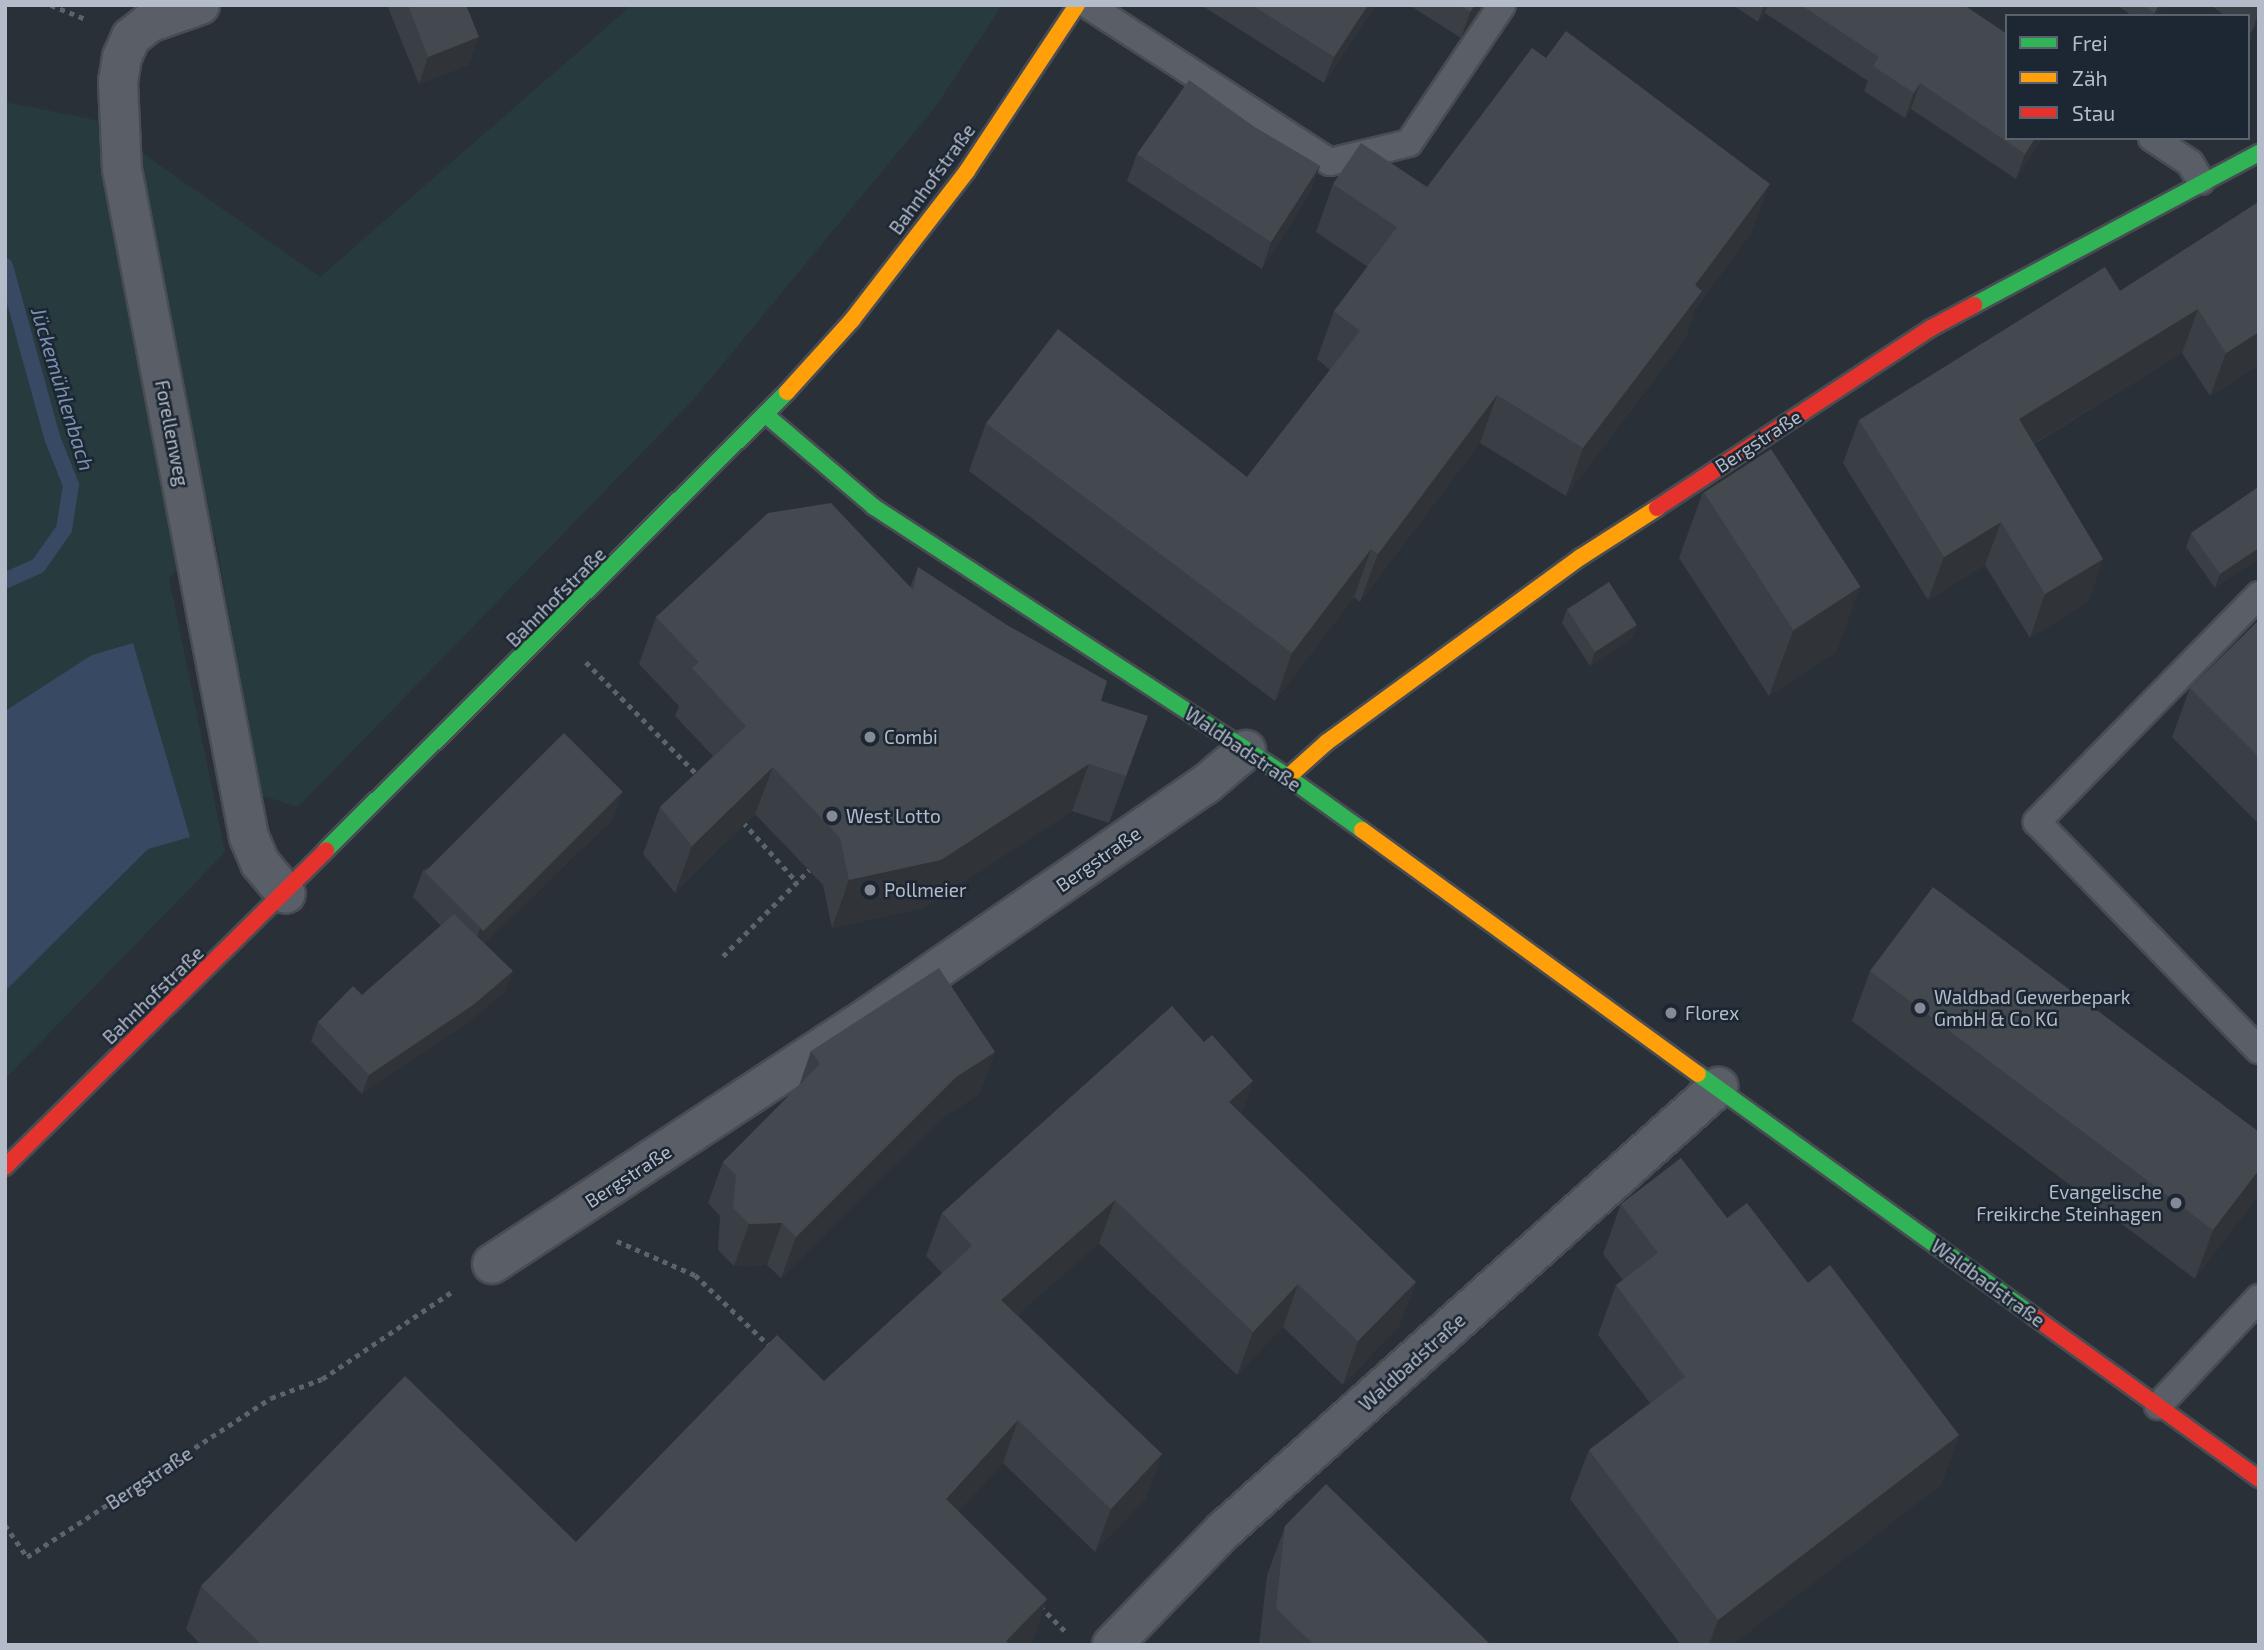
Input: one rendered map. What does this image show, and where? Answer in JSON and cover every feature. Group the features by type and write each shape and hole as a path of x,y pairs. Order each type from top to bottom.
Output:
{"street":[{"name":"Forellenweg","path":"200,5 149,23 131,37 122,57 118,82 122,169 249,838 260,863 286,894"},
{"name":"Bahnhofstraße","path":"5,1167 286,894 766,415 852,320 967,171 1077,5"},
{"name":"Bergstraße","path":"1288,777 1327,742 1581,556 1919,335 2201,181 2259,153"},
{"name":"Waldbadstraße","path":"766,415 874,507 1288,777 2259,1479"},
{"name":"Bergstraße","path":"492,1264 878,1011 1205,785 1246,750"},
{"name":"Waldbadstraße","path":"1112,1645 1224,1530 1718,1087"}],"lane":[{"path":"1088,5 1330,162 1409,143 1502,5"},
{"path":"2155,140 2190,163 2201,181"},
{"path":"2259,594 2037,822 2259,1050"},
{"path":"2158,1406 2259,1298"}],"path":[{"path":"554,629 704,781"},
{"path":"741,821 797,882"},
{"path":"723,956 809,870"},
{"path":"564,1219 695,1275 775,1351"},
{"name":"Bergstraße","path":"5,1525 27,1557 271,1398 322,1379 492,1264"},
{"path":"1031,1598 1070,1636"}],"green space":[{"path":"632,5 1002,5 936,106 693,400 298,807 260,795 215,535 169,578 225,852 5,1079 5,102 95,120 320,277"}],"water":[{"path":"133,643 190,837 148,849 5,991 5,711 92,655"}],"building":[{"path":"408,5 466,5 479,37 428,57"},
{"path":"1252,5 1368,5 1334,57"},
{"path":"1459,5 1475,5 1470,12"},
{"path":"1801,5 1964,5 2005,33 2005,140 2034,140 2025,154 1920,83 1914,93 1873,66 1879,57"},
{"path":"2142,5 2159,5 2154,13"},
{"path":"1566,31 1770,184 1695,285 1702,291 1583,448 1497,395 1378,554 1371,549 1292,653 986,423 1058,329 1247,477 1360,331 1334,311 1397,227 1333,184 1361,143 1427,187 1532,48 1546,58"},
{"path":"1189,80 1256,128 1320,166 1271,242 1137,154"},
{"path":"2257,203 2259,332 2226,353 2198,309 2019,419 2103,559 2045,594 2001,522 1944,557 1859,420 2105,267 2120,291"},
{"path":"1771,449 1860,587 1793,630 1704,493"},
{"path":"2259,486 2259,548 2220,574 2191,533"},
{"path":"831,503 913,590 918,567 1007,625 1107,681 1101,701 1148,716 1126,776 1089,764 941,860 849,880 840,838 773,767 692,846 660,807 746,726 692,668 699,662 656,617 768,513"},
{"path":"1609,582 1637,625 1595,652 1567,609"},
{"path":"2259,620 2259,757 2190,688"},
{"path":"564,733 623,792 483,931 425,872"},
{"path":"1933,887 2259,1132 2259,1170 2213,1230 1870,971"},
{"path":"454,914 513,971 473,1005 369,1075 318,1022 353,986 362,995"},
{"path":"939,968 995,1052 956,1077 796,1237 782,1223 749,1224 733,1208 736,1175 723,1162 820,1064 811,1051"},
{"path":"1172,1006 1204,1042 1212,1035 1253,1081 1229,1102 1416,1282 1358,1341 1298,1284 1253,1332 1115,1200 1001,1300 1162,1454 1111,1509 1018,1420 946,1499 1047,1599 1006,1641 1010,1645 262,1645 201,1586 405,1376 576,1542 777,1335 824,1381 972,1246 942,1213"},
{"path":"1681,1158 1727,1218 1747,1203 1808,1283 1830,1265 1959,1435 1718,1620 1589,1450 1685,1377 1616,1285 1658,1253 1621,1204"},
{"path":"1326,1484 1491,1645 1314,1645 1276,1608 1285,1526"}],"waterway":[{"name":"Jückemühlenbach","path":"5,266 53,440 71,485 64,529 38,566 5,581"}],"traffic: fast":[{"path":"1974,305 2259,153"},
{"path":"326,850 787,392"},
{"path":"766,415 874,507 1288,777 1362,830"},
{"path":"1698,1074 2033,1316"}],"traffic: slow":[{"path":"787,392 852,320 967,171 1077,5"},
{"path":"1288,777 1327,742 1581,557 1657,508"},
{"path":"1362,830 1698,1074"}],"traffic: jam":[{"path":"1657,508 1931,328 1974,305"},
{"path":"5,1167 326,850"},
{"path":"2033,1316 2259,1479"}],"place":[{"name":"Combi","path":"870,737"},
{"name":"West Lotto","path":"832,816"},
{"name":"Pollmeier","path":"870,890"},
{"name":"Waldbad Gewerbepark GmbH & Co KG","path":"1920,1008"},
{"name":"Florex","path":"1671,1013"},
{"name":"Evangelische Freikirche Steinhagen","path":"2176,1203"}]}
